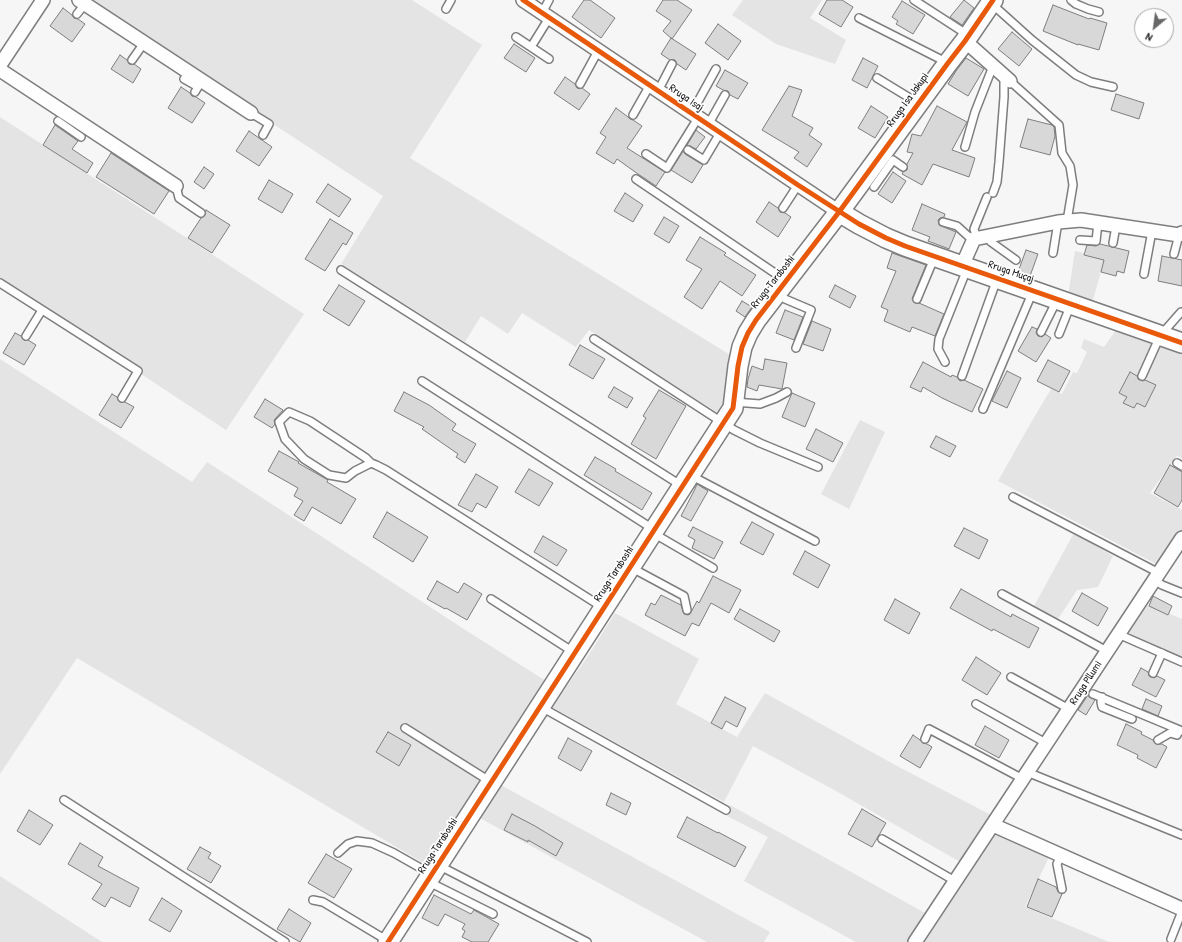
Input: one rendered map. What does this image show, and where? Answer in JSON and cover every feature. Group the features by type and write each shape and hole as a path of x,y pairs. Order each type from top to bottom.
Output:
{"street":[{"path":"43,0 1,63 73,125 176,186"},
{"name":"Rruga Isaj","path":"523,0 838,212"},
{"name":"Rruga Isa Jakupi","path":"838,212 874,179 918,103 992,2"},
{"path":"80,6 144,43 251,113"},
{"path":"967,38 1007,79"},
{"name":"Rruga Taraboshi","path":"388,942 733,408 738,366 742,347 748,333 756,320 838,212"},
{"name":"Rruga Muçaj","path":"838,212 886,238 1182,343"},
{"path":"965,267 980,238 1062,222 1081,220 1180,234"},
{"name":"Rruga Pllumi","path":"915,942 1069,709 1093,693 1107,651 1181,540"},
{"path":"993,825 1182,910"}],"lane":[{"path":"446,9 451,0"},
{"path":"531,47 545,15 549,0"},
{"path":"914,0 967,38"},
{"path":"1071,0 1076,4 1099,12"},
{"name":"Rruga Isa Jakupi","path":"992,2 1032,40 1076,75 1091,82 1113,87"},
{"path":"859,18 948,63"},
{"path":"516,37 549,59"},
{"path":"132,60 144,43"},
{"path":"580,84 598,51"},
{"path":"633,115 672,64"},
{"path":"965,147 975,112 993,66"},
{"path":"700,119 695,107 716,68"},
{"path":"188,72 184,79 198,88 195,92"},
{"path":"877,78 918,103"},
{"path":"980,238 974,229 997,182 1004,97 1007,79"},
{"path":"1007,79 1059,125 1062,153 1070,166 1073,185 1068,215 1057,228 1052,253"},
{"path":"700,119 713,118 725,95"},
{"path":"251,113 269,124 263,135"},
{"path":"646,154 667,168 700,119"},
{"path":"58,122 73,125 81,137"},
{"path":"688,150 704,160 720,133"},
{"path":"874,179 893,160 904,167"},
{"path":"636,179 782,287 785,299 812,310 796,348"},
{"path":"783,208 798,185"},
{"path":"176,186 179,198 201,213"},
{"path":"943,222 957,226 968,236 992,242 1016,260"},
{"path":"1080,240 1096,241 1098,223"},
{"path":"1113,243 1116,226"},
{"path":"1144,274 1152,231"},
{"path":"1174,254 1180,234"},
{"path":"916,298 935,256"},
{"path":"945,362 938,349 939,339 965,267"},
{"path":"341,270 687,480 816,541"},
{"path":"962,376 998,278"},
{"path":"0,283 138,371 122,398"},
{"path":"983,409 1033,290"},
{"path":"1041,332 1064,301"},
{"path":"1059,334 1064,301"},
{"path":"26,336 42,310"},
{"path":"1142,376 1162,335 1182,312"},
{"path":"594,339 724,422 734,430 760,443 818,467"},
{"path":"422,382 714,568"},
{"path":"734,402 760,404 787,392"},
{"path":"371,463 355,471 346,478 329,475 304,459 285,439 279,422 289,412 310,421 366,458 371,463 386,470 604,608"},
{"path":"1013,497 1157,576 1162,585 1182,593"},
{"path":"630,567 684,596 687,610"},
{"path":"1002,594 1107,651"},
{"path":"491,599 575,653"},
{"path":"1118,634 1182,662"},
{"path":"1153,673 1162,653"},
{"path":"1010,677 1069,709"},
{"path":"1093,693 1101,702 1102,707 1132,720"},
{"path":"1093,693 1181,731 1177,735 1170,733 1158,740"},
{"path":"976,704 1046,743"},
{"path":"540,707 726,810"},
{"path":"405,728 491,782"},
{"path":"925,739 929,729 1025,776 1182,835"},
{"path":"64,800 285,942"},
{"path":"882,839 955,881"},
{"path":"338,853 348,844 357,841 372,843 394,853 432,874 493,914"},
{"path":"1061,855 1057,864 1062,889"},
{"path":"432,874 587,942"},
{"path":"313,900 323,902 388,942"},
{"path":"1171,939 1182,910"}],"shaded area":[{"path":"84,0 412,0 482,45 410,158 732,356 727,395 718,413 589,330 576,347 522,313 508,334 481,316 465,342 341,264 383,196"},
{"path":"743,0 822,0 810,18 846,40 835,64 776,44 732,15"},
{"path":"0,117 304,314 226,430 0,281"},
{"path":"1075,251 1105,258 1092,303 1068,296"},
{"path":"1116,330 1182,354 1182,458 1177,456 1150,493 1182,510 1182,531 1160,566 998,481 1051,389 1062,394 1073,372 1077,373 1087,352 1081,348 1084,339 1104,347"},
{"path":"0,359 192,482 207,462 546,681 511,737 425,864 77,658 0,774"},
{"path":"860,420 885,432 849,509 821,494"},
{"path":"1074,533 1113,556 1098,587 1077,590 1058,619 1034,606"},
{"path":"1146,604 1182,619 1182,659 1135,638 1128,631"},
{"path":"615,613 699,659 676,704 737,737 765,693 897,766 993,816 962,863 836,791 753,746 724,802 552,707 588,656"},
{"path":"497,783 770,932 764,942 707,942 476,816"},
{"path":"730,805 927,914 910,942 856,942 744,881 768,837 725,815"},
{"path":"995,833 1050,855 1025,907 1109,942 922,942"},
{"path":"0,876 102,942 0,942"}],"building":[{"path":"584,0 590,0 615,18 601,38 572,17"},
{"path":"663,0 677,0 692,10 672,39 663,31 671,21 656,11"},
{"path":"827,0 842,0 853,7 841,27 819,14"},
{"path":"964,0 974,8 962,25 950,17"},
{"path":"902,1 925,15 913,34 896,24 898,21 892,17"},
{"path":"1053,5 1089,19 1107,23 1099,50 1078,45 1043,31"},
{"path":"63,8 74,18 85,24 72,42 50,26"},
{"path":"718,24 741,41 728,60 705,43"},
{"path":"1012,32 1032,49 1019,66 998,49"},
{"path":"671,38 696,54 686,70 677,64 675,60 670,60 661,54"},
{"path":"514,44 535,58 526,72 504,58"},
{"path":"120,55 127,60 129,64 134,64 141,69 133,83 111,69"},
{"path":"863,58 878,66 867,88 852,80"},
{"path":"966,58 984,69 968,96 948,84"},
{"path":"725,70 748,83 738,99 730,95 728,91 716,86"},
{"path":"565,77 575,84 577,88 582,88 590,94 579,110 554,93"},
{"path":"789,86 802,90 792,116 813,128 809,135 822,144 807,167 794,158 799,152 762,130"},
{"path":"181,87 192,96 205,103 192,123 168,108"},
{"path":"1116,94 1144,103 1139,119 1111,110"},
{"path":"871,106 888,117 875,138 858,128"},
{"path":"937,106 967,122 952,150 975,158 969,177 933,164 922,185 902,174 907,170 907,164 913,153 907,152 912,134 921,136"},
{"path":"616,108 642,126 627,148 665,172 656,186 617,159 614,164 596,153 606,137 600,133"},
{"path":"1028,119 1052,125 1054,127 1055,136 1050,155 1020,147"},
{"path":"55,125 78,141 72,149 93,163 87,173 43,145"},
{"path":"696,130 705,137 696,149 687,145"},
{"path":"249,131 272,147 259,166 236,151"},
{"path":"683,151 685,154 703,165 692,183 671,170"},
{"path":"111,153 169,191 154,214 96,177"},
{"path":"204,167 214,174 204,189 194,182"},
{"path":"893,172 906,181 892,203 878,194"},
{"path":"269,180 293,194 282,213 258,199"},
{"path":"328,184 351,199 339,217 316,202"},
{"path":"625,193 643,205 633,222 614,211"},
{"path":"769,202 778,208 780,212 791,217 778,237 756,222"},
{"path":"922,204 945,214 944,217 938,220 939,225 956,232 949,249 928,241 930,237 912,230"},
{"path":"206,210 230,225 212,253 188,238 201,218 205,215"},
{"path":"664,217 679,226 669,243 654,234"},
{"path":"330,219 353,233 346,245 343,243 325,271 305,259"},
{"path":"700,237 726,253 724,255 756,275 742,296 720,281 702,309 684,297 702,269 686,260"},
{"path":"1100,244 1129,251 1124,273 1117,271 1116,276 1101,272 1104,260 1084,255 1087,245 1096,246"},
{"path":"1026,250 1038,254 1030,276 1018,272"},
{"path":"892,253 926,265 912,299 915,303 919,303 944,314 935,336 912,327 910,332 884,321 888,310 881,307 896,271 887,268"},
{"path":"1162,256 1182,260 1182,286 1158,281"},
{"path":"339,285 365,301 349,326 323,310"},
{"path":"835,285 856,296 850,308 829,297"},
{"path":"742,301 752,307 745,317 736,311"},
{"path":"785,310 803,317 794,340 776,333"},
{"path":"812,321 831,329 823,351 803,344"},
{"path":"1032,327 1037,329 1036,333 1038,336 1042,337 1045,334 1051,338 1036,362 1018,351"},
{"path":"15,333 21,336 24,340 28,340 36,345 24,365 3,353"},
{"path":"580,345 605,359 593,379 569,365"},
{"path":"765,359 787,363 782,389 759,385 757,391 747,387 752,366 763,370"},
{"path":"1048,360 1070,371 1059,392 1037,381"},
{"path":"923,362 951,377 952,375 957,377 960,381 964,380 983,389 972,412 923,387 921,392 910,387"},
{"path":"1007,371 1021,378 1007,408 992,401"},
{"path":"1130,372 1137,376 1140,380 1145,380 1156,385 1145,407 1137,403 1134,408 1123,403 1127,397 1119,393"},
{"path":"614,387 633,398 627,408 608,397"},
{"path":"659,390 686,406 656,459 631,444 646,418 643,416"},
{"path":"404,392 429,405 456,424 452,430 476,444 465,463 456,457 458,454 422,429 424,427 394,411"},
{"path":"792,393 815,403 805,427 782,417"},
{"path":"112,394 117,397 120,402 125,402 134,407 121,428 99,415"},
{"path":"265,399 283,410 275,419 275,424 272,428 254,417"},
{"path":"816,429 843,443 833,462 806,449"},
{"path":"936,436 956,446 950,457 930,447"},
{"path":"279,451 328,480 327,482 356,499 341,524 312,507 304,521 294,515 303,501 294,496 298,488 268,471"},
{"path":"595,457 652,493 642,510 584,475"},
{"path":"1170,465 1182,472 1182,500 1178,507 1154,493"},
{"path":"529,469 553,483 539,506 515,492"},
{"path":"476,474 498,487 486,508 477,503 472,512 458,505"},
{"path":"697,484 708,491 691,521 681,516"},
{"path":"387,512 428,537 413,562 373,537"},
{"path":"752,522 774,534 763,555 740,543"},
{"path":"693,527 723,542 714,559 692,548 695,540 688,536"},
{"path":"964,528 988,540 979,559 954,546"},
{"path":"543,536 567,550 557,566 534,552"},
{"path":"805,551 830,565 818,588 793,574"},
{"path":"713,576 741,590 729,613 711,603 699,626 692,623 685,636 645,615 651,603 655,605 661,595 681,605 684,614 690,614 697,601 699,603"},
{"path":"437,581 458,593 464,583 482,594 467,620 427,599"},
{"path":"961,589 1011,617 1012,614 1039,628 1029,648 993,629 992,631 950,608"},
{"path":"1082,593 1108,608 1098,626 1072,611"},
{"path":"1153,596 1172,606 1168,615 1149,606"},
{"path":"895,599 920,613 909,634 884,620"},
{"path":"740,609 780,631 774,642 734,619"},
{"path":"976,657 1001,673 987,695 962,680"},
{"path":"1141,668 1148,672 1149,676 1151,677 1154,678 1157,676 1165,680 1156,697 1132,685"},
{"path":"1088,695 1095,700 1086,715 1078,710"},
{"path":"725,697 746,708 737,727 726,721 722,729 711,723"},
{"path":"1146,699 1162,706 1158,716 1142,709"},
{"path":"1126,724 1142,732 1141,734 1153,740 1156,744 1162,744 1167,747 1156,768 1137,758 1138,755 1117,745"},
{"path":"985,726 1009,740 999,758 975,745"},
{"path":"388,732 411,745 399,766 376,752"},
{"path":"913,735 923,743 932,747 920,768 900,756"},
{"path":"568,738 592,751 581,771 558,758"},
{"path":"611,793 631,803 626,815 606,805"},
{"path":"862,809 886,823 872,847 848,834"},
{"path":"29,810 53,825 40,845 17,831"},
{"path":"512,814 563,843 556,856 528,840 528,842 504,830"},
{"path":"687,817 746,847 735,867 677,837"},
{"path":"80,843 103,857 98,866 139,888 130,907 111,897 105,907 92,899 102,884 68,864"},
{"path":"200,847 211,853 208,858 221,866 211,883 187,869"},
{"path":"326,854 352,869 334,898 308,883"},
{"path":"1038,879 1056,887 1058,892 1062,894 1052,917 1027,907"},
{"path":"434,895 471,914 474,910 499,924 488,942 472,942 462,937 465,931 462,929 465,924 445,914 438,926 422,918"},
{"path":"162,898 182,911 170,932 149,920"},
{"path":"289,909 311,923 300,942 277,929"}],"cycle path":[{"path":"523,0 798,185 859,224 905,246 1182,343"},
{"path":"388,942 733,408 742,347 756,320 839,212 965,41 993,0"}]}
